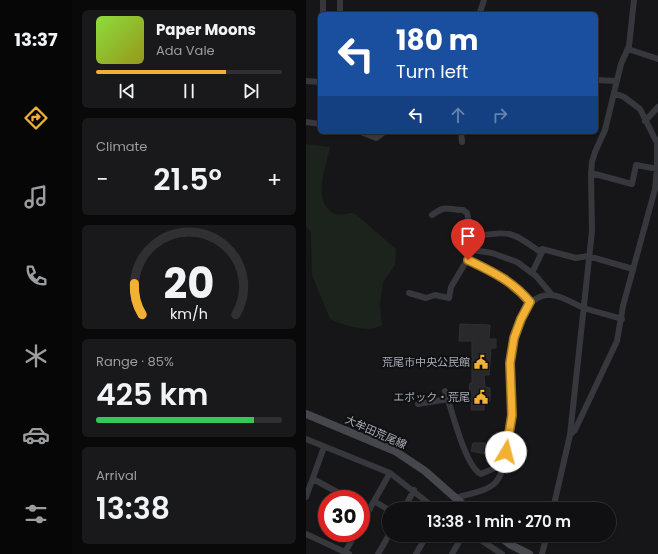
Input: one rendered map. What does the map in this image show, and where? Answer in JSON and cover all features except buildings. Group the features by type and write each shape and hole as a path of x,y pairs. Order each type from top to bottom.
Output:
{"main road":[{"name":"大牟田荒尾線","path":"306,414 395,452 425,471 460,502"},
{"path":"507,542 529,554"}],"street":[{"path":"323,0 323,12"},
{"path":"340,0 340,12"},
{"path":"480,12 484,0"},
{"path":"555,502 570,435 584,308 588,256 592,231 591,173 595,152 606,130 616,81 631,39 634,0"},
{"path":"628,49 658,59"},
{"path":"598,80 616,81"},
{"path":"306,81 318,82"},
{"path":"570,435 578,424 615,346 633,269 655,189 658,169 657,143 640,109 624,97 614,93"},
{"path":"645,121 658,107"},
{"path":"306,122 318,124"},
{"path":"366,134 376,138 381,134"},
{"path":"461,134 462,142"},
{"path":"591,173 632,184 636,165 658,169"},
{"path":"432,215 440,209 447,207 455,210 463,210 467,213 470,227 479,236 496,232 511,233 539,250 576,258 588,256 633,269"},
{"path":"409,293 426,298 435,295 449,298 451,287 473,250 480,250 510,258 532,273 552,294 584,308 622,320"},
{"path":"532,273 543,250"},
{"path":"468,260 509,281 520,289 530,302"},
{"path":"456,498 489,488 495,483 504,464 512,415 510,363 514,338 521,319 530,302 538,297 552,294"},
{"path":"445,391 466,452 477,472 481,474 504,464"},
{"path":"418,404 448,399"},
{"path":"306,439 390,473 428,502"},
{"path":"306,497 324,447"},
{"path":"370,509 390,473"},
{"path":"306,475 334,490"},
{"path":"408,502 414,490"},
{"path":"374,501 382,506"},
{"path":"306,534 347,553 352,542"},
{"path":"378,554 385,542"},
{"path":"416,554 423,542"},
{"path":"452,554 459,542"},
{"path":"484,542 502,554"},
{"path":"542,554 545,542"}],"shaded area":[{"path":"306,144 330,147 322,184 324,202 328,209 337,215 354,213 396,249 395,265 383,282 380,304 382,325 377,328 356,328 330,319 312,275 311,232 306,226"}],"place":[{"name":"荒尾市中央公民館","path":"481,362"},
{"name":"エポック・荒尾","path":"481,397"}],"route":[{"path":"468,260 509,281 520,289 530,302 521,319 514,338 510,363 512,415 506,452"}]}
